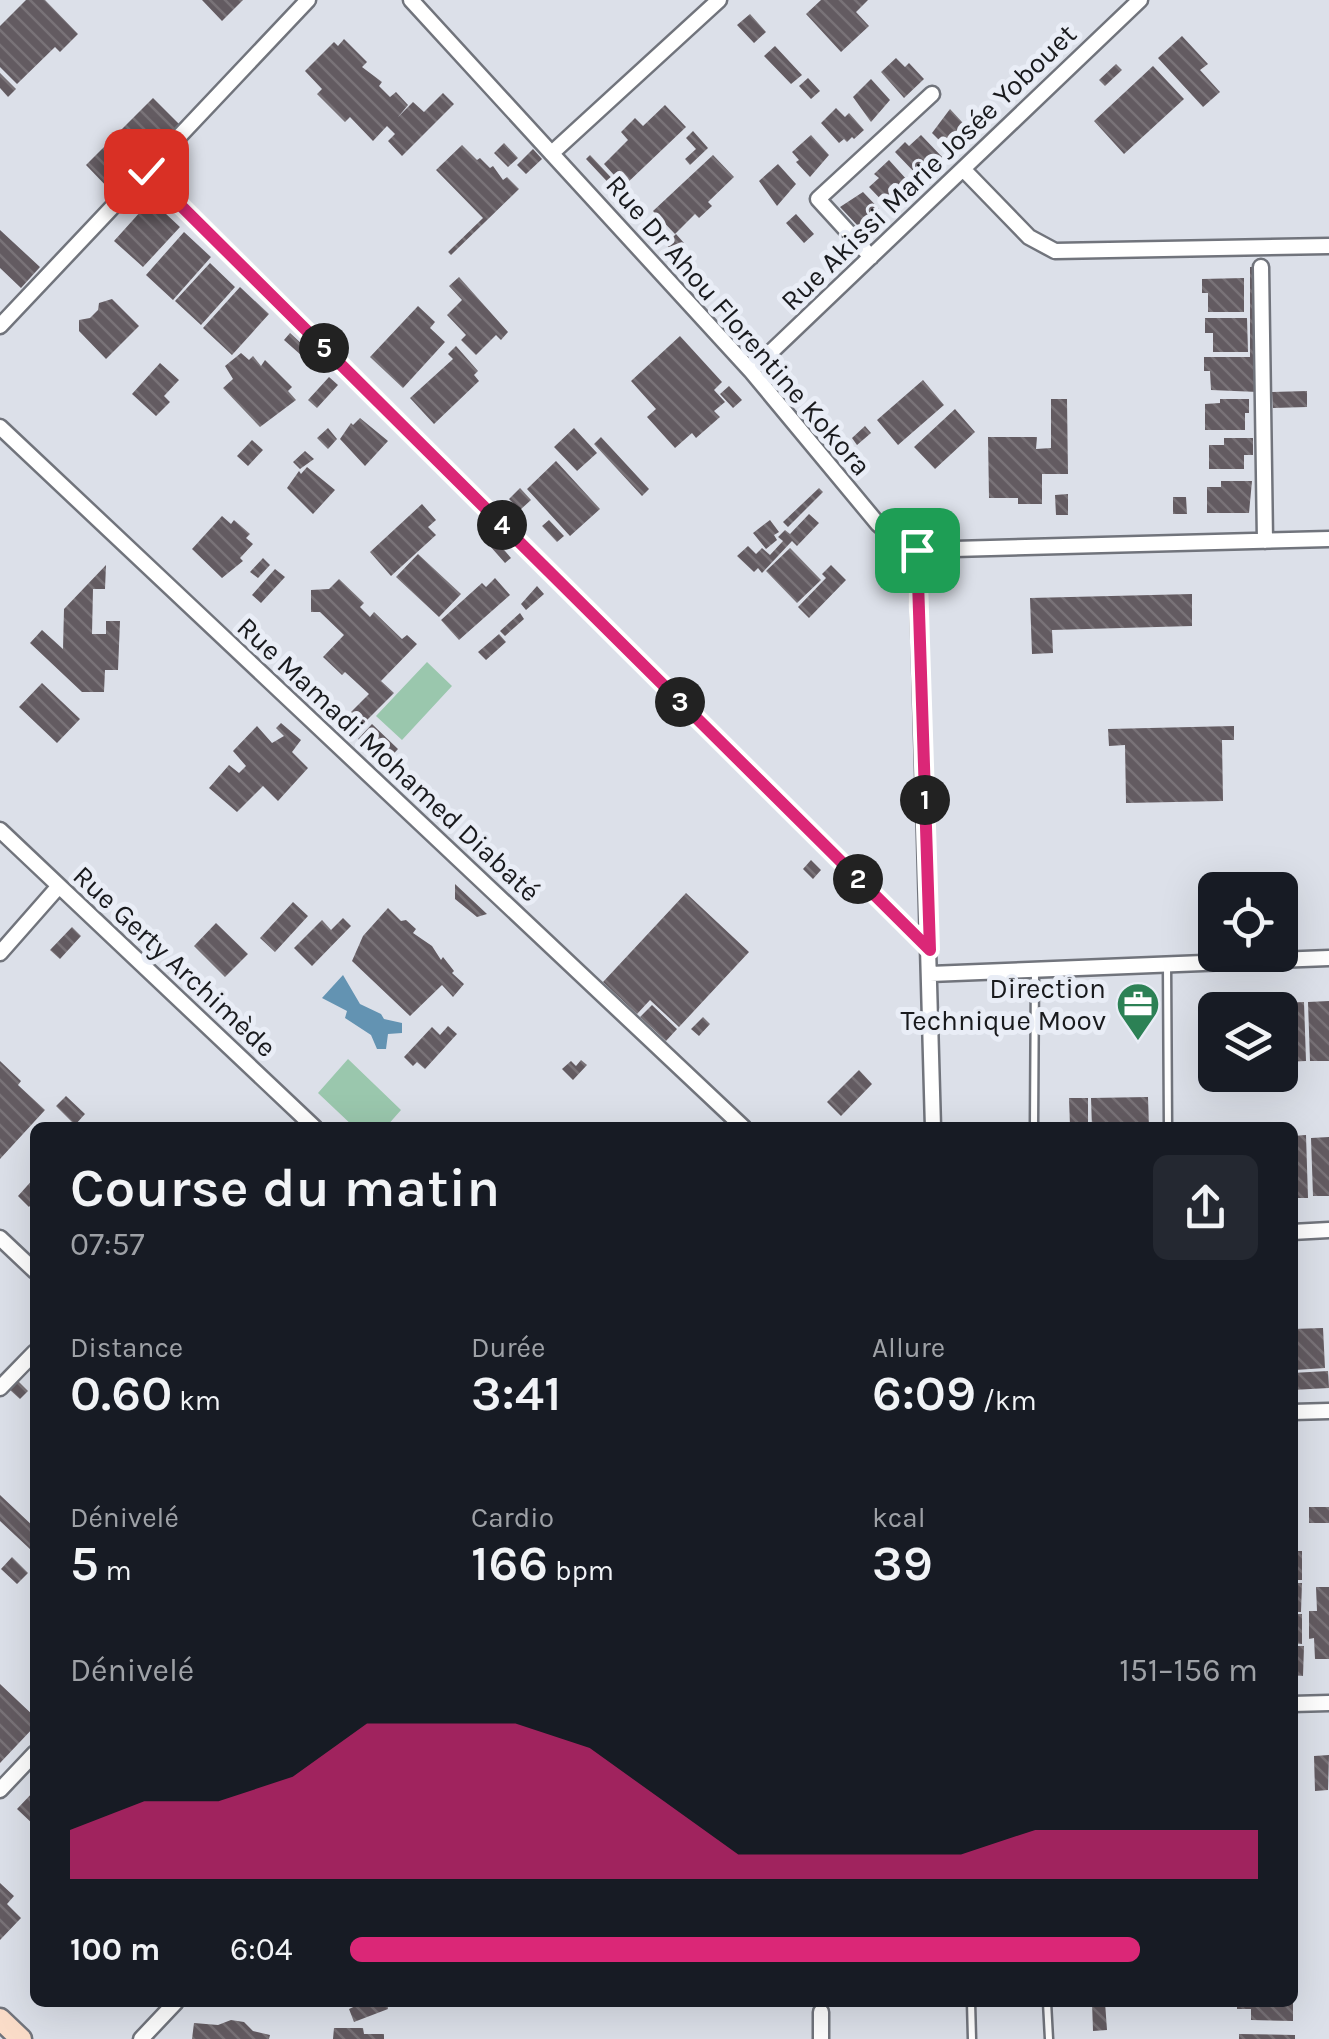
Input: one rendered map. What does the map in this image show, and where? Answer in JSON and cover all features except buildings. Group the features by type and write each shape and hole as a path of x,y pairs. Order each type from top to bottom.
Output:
{"main road":[{"path":"0,2019 21,2039"}],"street":[{"path":"0,326 308,0"},
{"name":"Rue Dr Ahou Florentine Kokora","path":"411,0 751,371 878,524 898,541 917,550"},
{"path":"554,152 718,0"},
{"name":"Rue Akissi Marie Josée Yobouet","path":"751,371 1140,0"},
{"path":"870,257 818,199 932,94"},
{"path":"963,169 1029,238 1055,251 1329,246"},
{"path":"146,171 930,950"},
{"path":"1261,267 1265,541"},
{"name":"Rue Mamadi Mohamed Diabaté","path":"0,427 738,1122"},
{"path":"934,1122 917,550 1329,539"},
{"name":"Rue Gerty Archimède","path":"0,830 309,1122"},
{"path":"0,953 58,886"},
{"path":"930,974 1329,958"},
{"path":"1298,1232 1329,1230"},
{"path":"0,1238 30,1266"},
{"path":"0,1388 30,1357"},
{"path":"1298,1412 1329,1411"},
{"path":"1298,1704 1329,1703"},
{"path":"0,1790 30,1759"},
{"path":"142,2039 171,2007"},
{"path":"820,2012 821,2039"}],"lane":[{"path":"1167,963 1168,1122"},
{"path":"1034,1122 1035,968"},
{"path":"971,2007 972,2039"},
{"path":"1048,2007 1049,2039"}],"green space":[{"path":"427,662 452,686 402,740 376,716"},
{"path":"348,1059 401,1110 390,1122 349,1122 318,1093"}],"water":[{"path":"343,975 360,1004 384,1019 402,1023 402,1033 388,1034 386,1049 377,1049 371,1035 345,1018 347,1011 322,998"}],"place":[{"name":"Direction Technique Moov","path":"1138,1042"}],"route":[{"path":"146,171 930,950 917,550"}]}
